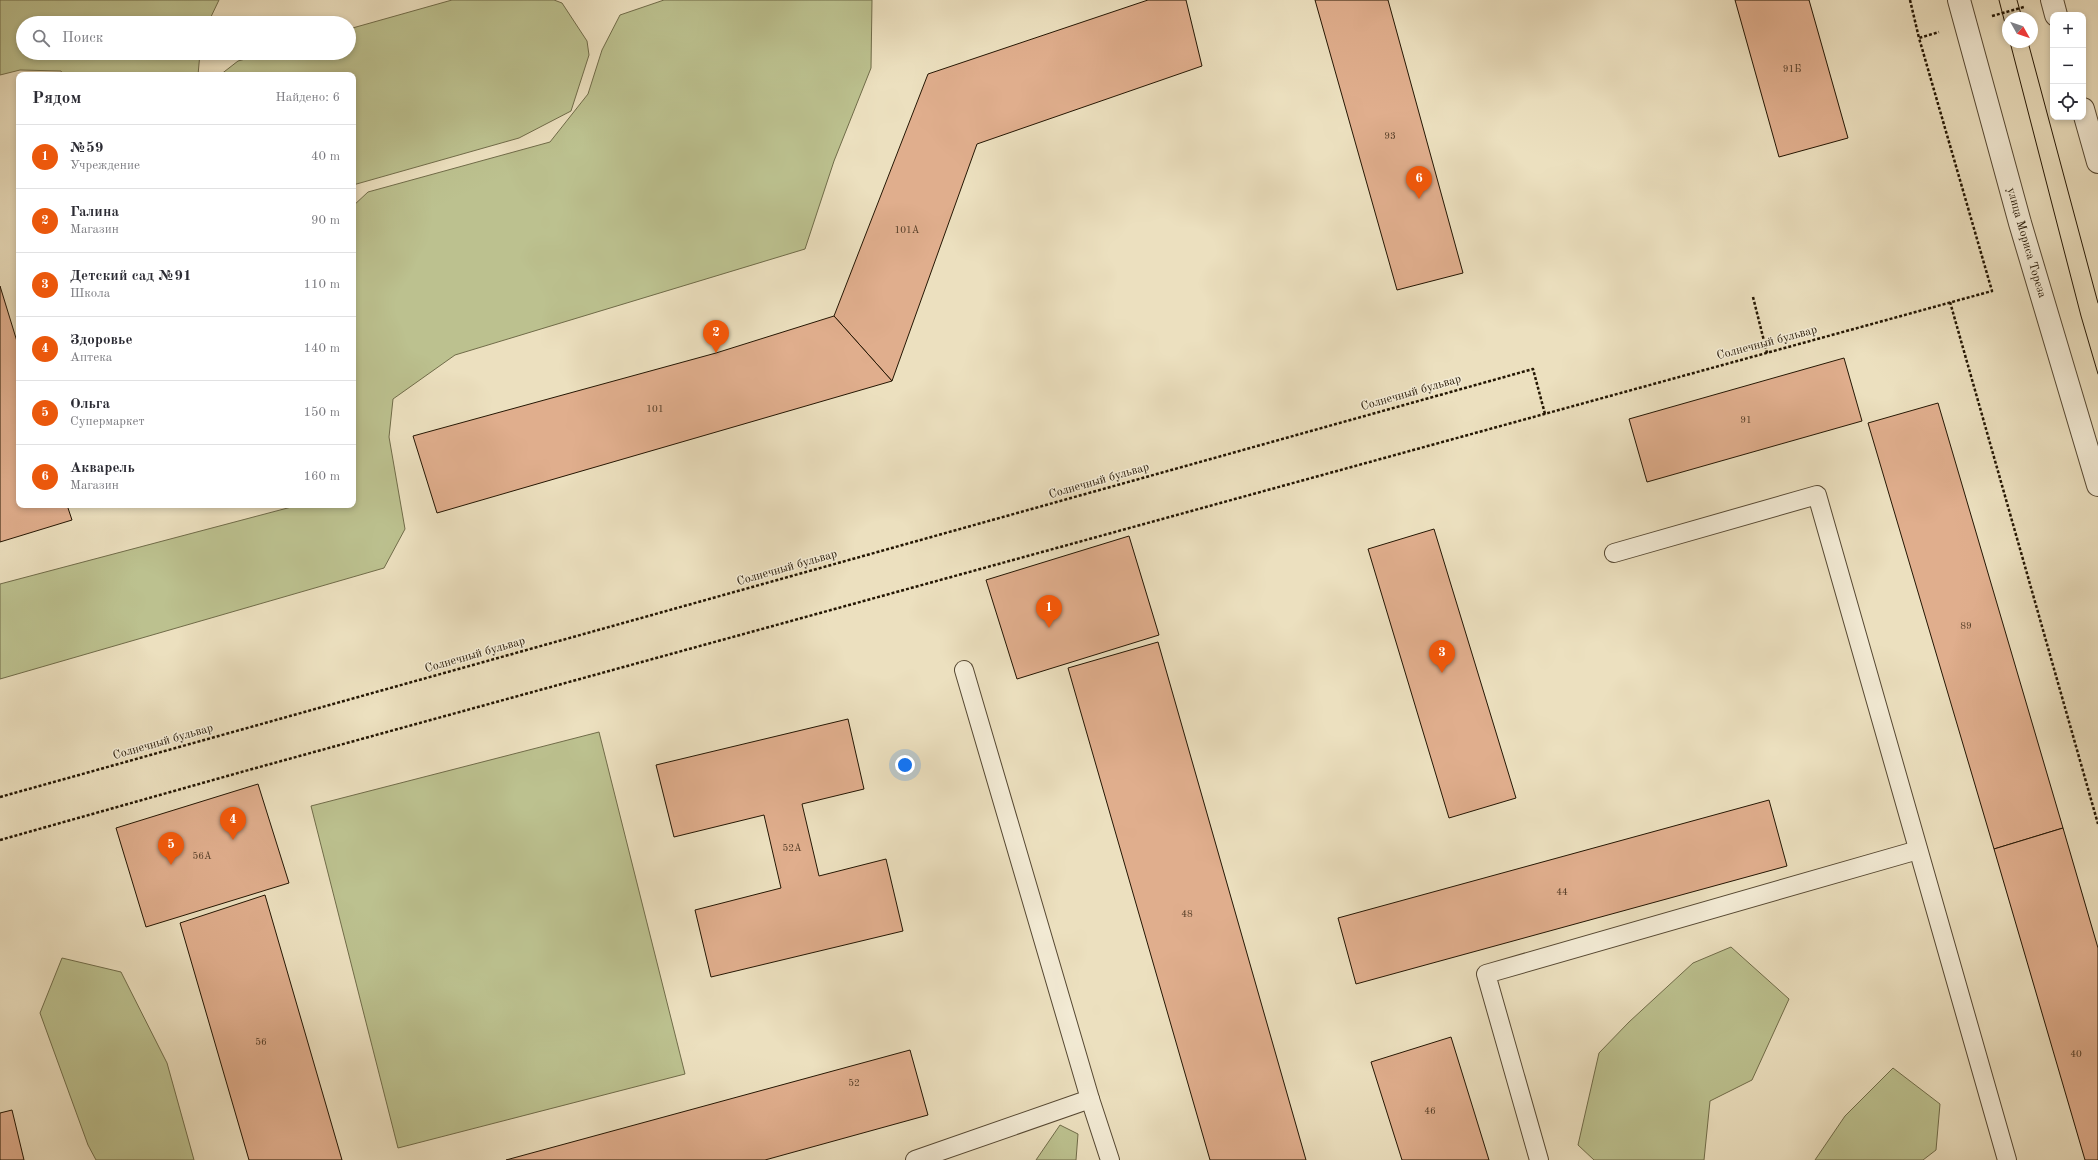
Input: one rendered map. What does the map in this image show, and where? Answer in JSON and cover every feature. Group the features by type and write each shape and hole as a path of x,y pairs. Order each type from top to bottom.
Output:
{"street":[{"name":"улица Мориса Тореза","path":"1959,0 2020,223 2098,485"},
{"path":"2052,0 2055,12"},
{"path":"2086,120 2098,162"}],"lane":[{"path":"1614,553 1817,495 2007,1160"},
{"path":"964,670 1090,1099 1110,1160"},
{"path":"1539,1160 1486,974 1918,850"},
{"path":"915,1160 1090,1099"}],"path":[{"path":"1910,0 1919,38"},
{"name":"Солнечный бульвар","path":"0,840 245,770 1992,291"},
{"path":"1753,297 1767,353"},
{"path":"1950,302 2098,824"},
{"name":"Солнечный бульвар","path":"0,797 1533,369 1545,414"}],"green space":[{"path":"0,0 219,0 211,16 16,16 16,60 199,60 198,72 62,72 20,70 0,75"},
{"path":"452,0 554,0 562,3 587,41 589,55 571,111 519,138 356,184 356,72 224,72 238,61 242,60 356,60 356,27"},
{"path":"664,0 872,0 871,68 834,161 805,249 455,355 393,399 389,437 405,529 384,568 0,679 0,584 288,508 356,508 356,203 368,192 550,142 588,94 602,50 620,15"},
{"path":"599,732 685,1074 398,1148 311,806"},
{"path":"1731,947 1789,999 1752,1080 1710,1101 1704,1160 1594,1160 1578,1145 1599,1053 1629,1022 1693,963"},
{"path":"62,958 121,972 167,1063 194,1160 96,1160 88,1145 40,1013"},
{"path":"1893,1068 1940,1104 1936,1150 1923,1160 1815,1160 1845,1116"},
{"path":"1060,1125 1078,1134 1076,1160 1036,1160"}],"building":[{"path":"1148,0 1186,0 1202,66 977,144 892,381 834,316 928,74"},
{"path":"1315,0 1388,0 1463,273 1397,290"},
{"path":"1735,0 1809,0 1848,138 1779,157"},
{"path":"0,286 16,338 16,508 68,508 72,520 0,542"},
{"path":"834,316 892,381 437,513 413,436 716,353"},
{"path":"1844,358 1862,421 1647,482 1629,419"},
{"path":"1938,403 2063,828 1994,849 1868,423"},
{"path":"1434,529 1516,798 1449,818 1368,549"},
{"path":"1129,536 1159,635 1017,679 986,580"},
{"path":"1158,642 1306,1160 1210,1160 1068,668"},
{"path":"848,719 864,789 802,804 819,876 886,859 903,931 711,977 695,910 781,888 764,815 674,837 656,765"},
{"path":"258,784 289,883 146,927 116,828"},
{"path":"1769,800 1787,866 1356,984 1338,918"},
{"path":"2063,828 2098,948 2098,1160 2085,1160 1994,849"},
{"path":"265,895 342,1160 249,1160 180,923"},
{"path":"1451,1037 1489,1160 1402,1160 1371,1062"},
{"path":"910,1050 928,1115 765,1160 506,1160"},
{"path":"12,1110 24,1160 0,1160 0,1113"}],"tram line":[{"path":"1999,0 2002,12"},
{"path":"2017,0 2020,12"},
{"path":"2012,48 2081,316 2098,374"},
{"path":"2030,48 2098,303"}],"place":[{"name":"Акварель","path":"1419,199"},
{"name":"Галина","path":"716,353"},
{"name":"№59","path":"1049,628"},
{"name":"Детский сад №91","path":"1442,673"},
{"name":"Здоровье","path":"233,840"},
{"name":"Ольга","path":"171,865"}]}
